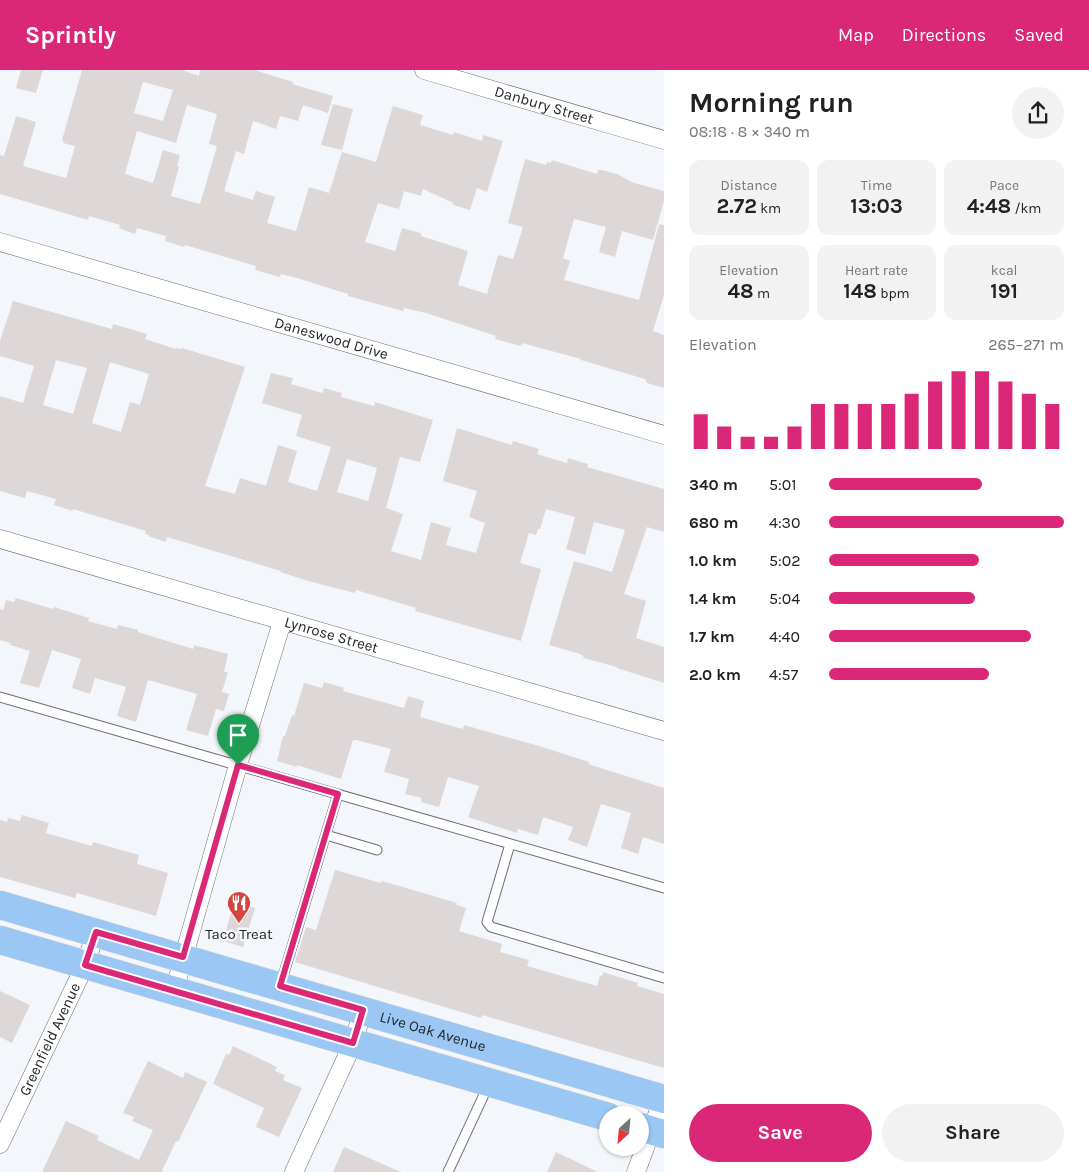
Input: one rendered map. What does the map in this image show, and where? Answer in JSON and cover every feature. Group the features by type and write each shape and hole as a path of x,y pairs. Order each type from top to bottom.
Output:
{"main road":[{"name":"Live Oak Avenue","path":"0,904 663,1099"},
{"path":"0,940 599,1114"}],"street":[{"name":"Danbury Street","path":"424,70 664,140"},
{"name":"Daneswood Drive","path":"0,242 664,435"},
{"name":"Lynrose Street","path":"0,539 664,731"},
{"path":"174,990 238,765 282,622"},
{"name":"Greenfield Avenue","path":"0,1144 85,965 96,932"},
{"path":"294,1172 353,1043 363,1010"},
{"path":"636,1172 663,1099"}],"lane":[{"path":"0,696 664,888"},
{"path":"280,986 338,794"},
{"path":"326,835 378,850"},
{"path":"510,844 487,922 491,927 664,978"},
{"path":"448,1172 489,1082"}],"building":[{"path":"21,70 43,70 36,93 16,88"},
{"path":"82,70 182,70 199,76 200,70 254,70 333,96 328,113 303,105 298,121 280,116 276,129 253,121 244,154 236,151 224,191 253,200 256,191 275,197 267,223 296,231 309,187 329,193 342,152 376,162 393,106 423,115 420,125 453,135 454,132 482,141 483,135 503,141 487,192 477,188 470,210 453,205 453,203 423,189 421,196 404,191 399,209 378,203 365,242 395,251 402,228 421,233 421,236 468,251 458,285 487,294 498,255 513,259 523,227 508,223 525,159 546,165 547,162 551,163 552,160 597,174 598,170 602,170 617,174 634,183 664,191 664,201 653,240 622,231 615,257 599,252 606,227 574,219 563,258 570,261 564,280 639,300 659,224 664,225 664,295 653,331 664,335 664,388 647,383 645,379 581,359 522,343 521,346 495,339 496,336 426,313 404,308 403,311 348,296 348,294 297,278 281,274 280,277 255,270 256,266 165,241 166,236 137,228 135,234 119,228 120,225 89,216 88,220 0,194 0,155 4,156 16,116 36,122 23,166 66,178 75,146 63,143 64,141 62,140","holes":["143,82 173,90 163,121 134,113","187,105 217,114 209,144 217,146 200,204 171,196 179,167 177,166 180,155 163,150 153,183 125,174 137,131 176,143"]},
{"path":"333,104 353,109 342,150 321,145"},
{"path":"13,301 112,329 113,324 147,334 145,339 245,367 205,486 235,494 240,478 266,486 278,445 297,451 288,482 317,491 331,447 296,436 302,415 262,403 271,373 293,378 291,384 322,393 324,388 342,393 341,397 374,406 375,402 433,420 420,462 400,457 386,508 403,514 391,551 421,560 431,522 451,528 446,545 476,553 485,523 469,517 477,491 443,481 457,428 512,445 513,441 539,449 537,454 567,463 568,458 588,464 587,467 664,489 664,532 647,527 624,594 646,601 636,638 664,647 664,683 583,658 584,656 580,654 549,645 574,561 612,572 625,530 594,522 585,555 566,549 575,517 546,509 540,529 538,529 536,535 529,533 520,563 541,569 521,641 415,611 416,608 356,590 355,593 308,581 281,571 167,537 166,542 148,536 145,534 146,531 54,505 56,499 27,491 25,498 0,491 0,396 23,403 34,366 0,356 0,341","holes":["56,360 87,368 73,414 43,405","110,362 149,374 140,405 130,402 121,432 92,423","347,459 377,468 368,501 337,492"]},
{"path":"16,598 53,609 54,607 89,618 88,621 117,629 118,625 193,649 194,645 228,654 224,672 228,672 222,692 229,694 224,711 216,709 208,736 186,730 197,694 148,680 136,722 117,716 126,687 95,678 90,694 72,688 81,659 52,650 39,688 20,683 30,651 0,640 0,609 3,610 6,600 14,602"},
{"path":"324,682 344,688 343,691 404,708 408,696 424,701 420,717 463,729 464,725 539,746 664,788 664,844 643,837 638,854 621,848 631,813 601,804 587,847 568,840 573,827 543,817 538,835 518,829 517,833 468,817 479,786 448,777 439,807 421,802 422,798 405,794 409,779 384,772 391,749 356,740 353,740 341,779 297,765 297,767 277,761 283,736 285,736 292,715 294,716 304,683 322,688"},
{"path":"22,815 49,823 46,833 92,846 93,842 139,855 137,864 168,873 156,916 77,893 75,898 0,877 0,820 7,822 8,818 20,821"},
{"path":"335,870 381,883 382,881 457,903 456,905 466,908 459,931 502,944 500,952 529,960 527,966 597,986 600,975 602,976 603,972 638,983 637,986 664,994 664,1068 482,1015 481,1018 295,962 306,927 316,930"},
{"name":"Taco Treat","path":"234,902 255,908 243,947 223,941"},
{"path":"0,991 30,1005 12,1043 0,1037"},
{"path":"233,1046 277,1067 275,1071 285,1075 283,1080 302,1088 279,1137 256,1127 264,1108 213,1084 226,1054 229,1055"},
{"path":"148,1061 183,1078 185,1072 207,1082 178,1142 176,1141 163,1172 42,1172 66,1121 99,1136 97,1140 139,1160 153,1130 132,1121 134,1117 123,1113"},
{"path":"344,1147 401,1172 333,1172"},
{"path":"556,1152 598,1172 547,1172"}],"place":[{"name":"Taco Treat","path":"239,924"}],"route":[{"path":"238,765 338,794 280,986 363,1010 353,1043 85,965 96,932 183,957 238,765"}]}
